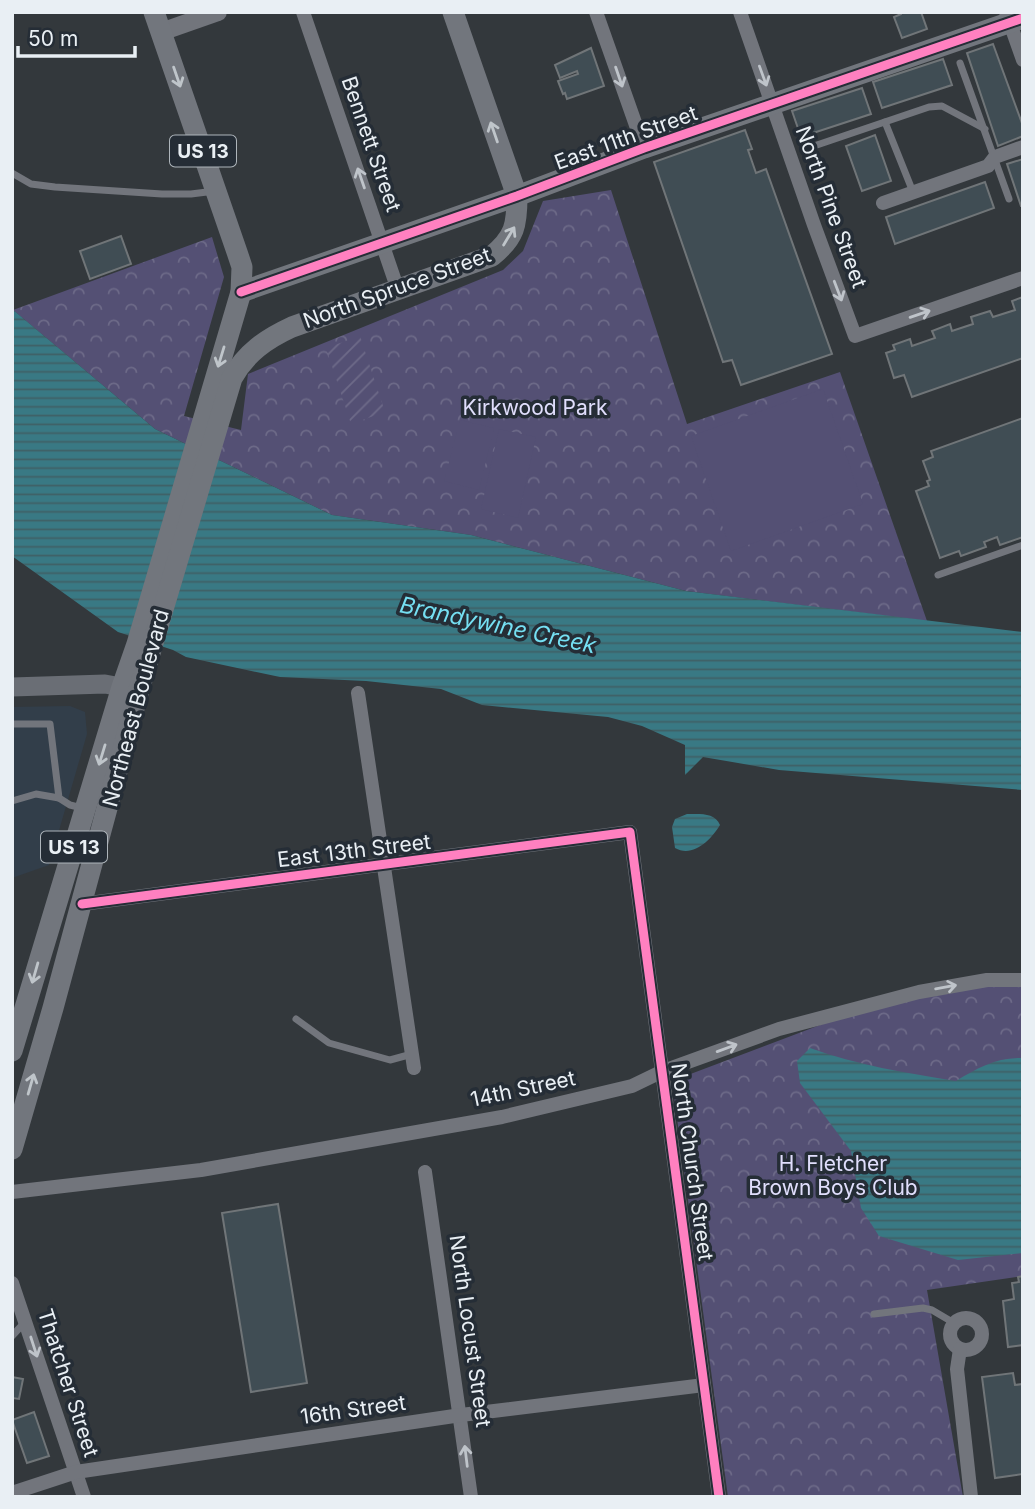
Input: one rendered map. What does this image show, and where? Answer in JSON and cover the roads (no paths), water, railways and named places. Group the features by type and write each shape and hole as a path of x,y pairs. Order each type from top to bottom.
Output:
{"main road":[{"name":"North Spruce Street","path":"209,427 239,364 272,337 292,327 492,256 509,240 515,227 517,196 453,12"},
{"name":"East 11th Street","path":"241,292 1013,18"},
{"name":"US 13","path":"158,22 242,267 241,292 209,427"},
{"name":"Northeast Boulevard","path":"12,1051 86,809 145,646 209,427"},
{"path":"12,687 105,684 131,688"},
{"name":"Northeast Boulevard","path":"12,1149 82,904 131,688"}],"street":[{"path":"158,22 218,12"},
{"name":"Bennett Street","path":"303,12 398,290"},
{"path":"596,12 644,148"},
{"name":"North Pine Street","path":"740,12 855,336 1023,278"},
{"path":"1013,18 1023,60"},
{"path":"883,203 989,166 995,158 1023,147"},
{"path":"358,693 413,1060"},
{"name":"East 13th Street","path":"82,904 630,832"},
{"name":"North Church Street","path":"630,832 719,1497"},
{"name":"14th Street","path":"16,1192 201,1170 502,1117 632,1086 663,1071 779,1029 919,992 987,980 1023,981"},
{"name":"North Locust Street","path":"425,1172 471,1497"},
{"name":"Thatcher Street","path":"12,1283 84,1497"},
{"path":"962,1318 978,1322 982,1332 979,1343 974,1348 960,1349 950,1338 954,1323 962,1318"},
{"path":"960,1349 957,1369 971,1497"},
{"name":"16th Street","path":"14,1489 76,1472 461,1415 704,1385"}],"lane":[{"path":"960,63 1009,200"},
{"path":"811,147 929,107 943,107 985,129"},
{"path":"885,122 913,192"},
{"path":"12,173 31,184 55,187 162,194 191,194 216,190"},
{"path":"938,575 1023,545"},
{"path":"12,724 50,724 59,798"},
{"path":"12,801 36,794 59,798 70,805 86,809"},
{"path":"296,1019 329,1043 390,1060 413,1060"},
{"path":"874,1314 923,1308 932,1310 954,1323"},
{"path":"12,1336 26,1321"}],"water":[{"name":"Brandywine Creek","path":"12,309 155,429 332,515 471,535 686,591 1023,632 1023,790 779,770 703,757 685,775 685,745 642,726 608,717 482,705 441,689 366,681 280,677 186,657 118,632 12,556"},
{"path":"687,814 711,816 720,825 701,846 688,851 675,848 672,827 675,819"},
{"path":"810,1048 864,1064 956,1081 988,1064 1023,1058 1023,1253 958,1260 879,1236 861,1208 851,1151 800,1083 797,1061"}],"park label":[{"name":"Kirkwood Park","path":"535,408"},
{"name":"H. Fletcher Brown Boys Club","path":"833,1176"}]}
